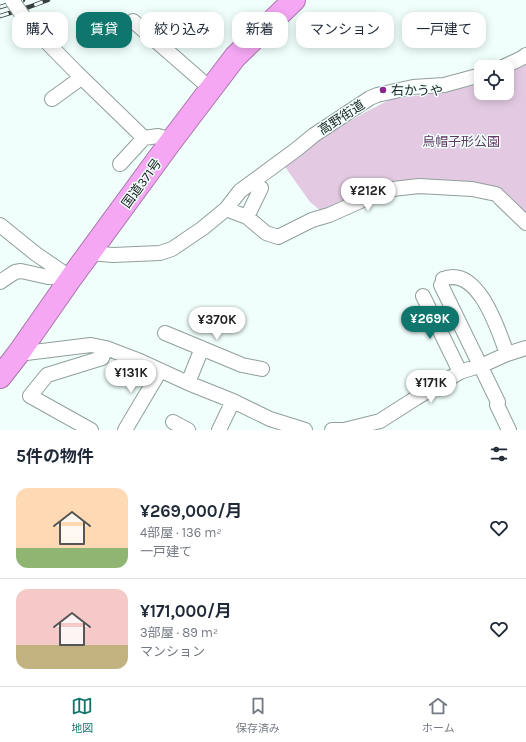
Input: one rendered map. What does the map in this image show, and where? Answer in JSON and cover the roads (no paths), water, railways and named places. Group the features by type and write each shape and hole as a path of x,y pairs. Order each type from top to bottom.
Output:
{"highway":[{"name":"国道371号","path":"0,377 172,140 235,58 294,0"}],"street":[{"path":"12,0 27,22 81,78 144,138"},
{"path":"133,21 140,27"},
{"path":"164,48 211,89"},
{"path":"514,62 526,55"},
{"name":"高野街道","path":"90,253 113,255 166,252 203,228 226,210 240,191 314,135 370,98 413,87 444,85 474,77"},
{"path":"52,99 81,78"},
{"path":"120,164 144,138 158,136 172,140"},
{"path":"226,210 247,217 266,233 278,237 312,220 329,215 374,195 393,189 420,186 472,189 496,194 526,223"},
{"path":"247,217 261,188"},
{"path":"0,225 36,254 71,278"},
{"path":"0,282 15,272 21,271 48,277 71,278"},
{"path":"507,354 491,313 475,288 466,280 450,276 442,282 498,402 497,406 509,430"},
{"path":"423,296 460,372"},
{"path":"165,333 242,365 262,369"},
{"path":"18,354 91,345 106,348 233,401 270,419 305,430"},
{"path":"91,430 30,396 47,375 102,358 106,348"},
{"path":"188,383 202,348"},
{"path":"332,430 344,430 380,420 460,372 526,348"},
{"path":"125,430 160,371"},
{"path":"219,430 233,401"},
{"path":"173,422 188,430"}],"railway":[{"path":"0,7 23,0"},
{"path":"0,16 48,0"}],"place":[{"name":"右かうや","path":"383,90"}],"park label":[{"name":"烏帽子形公園","path":"461,141"}]}
